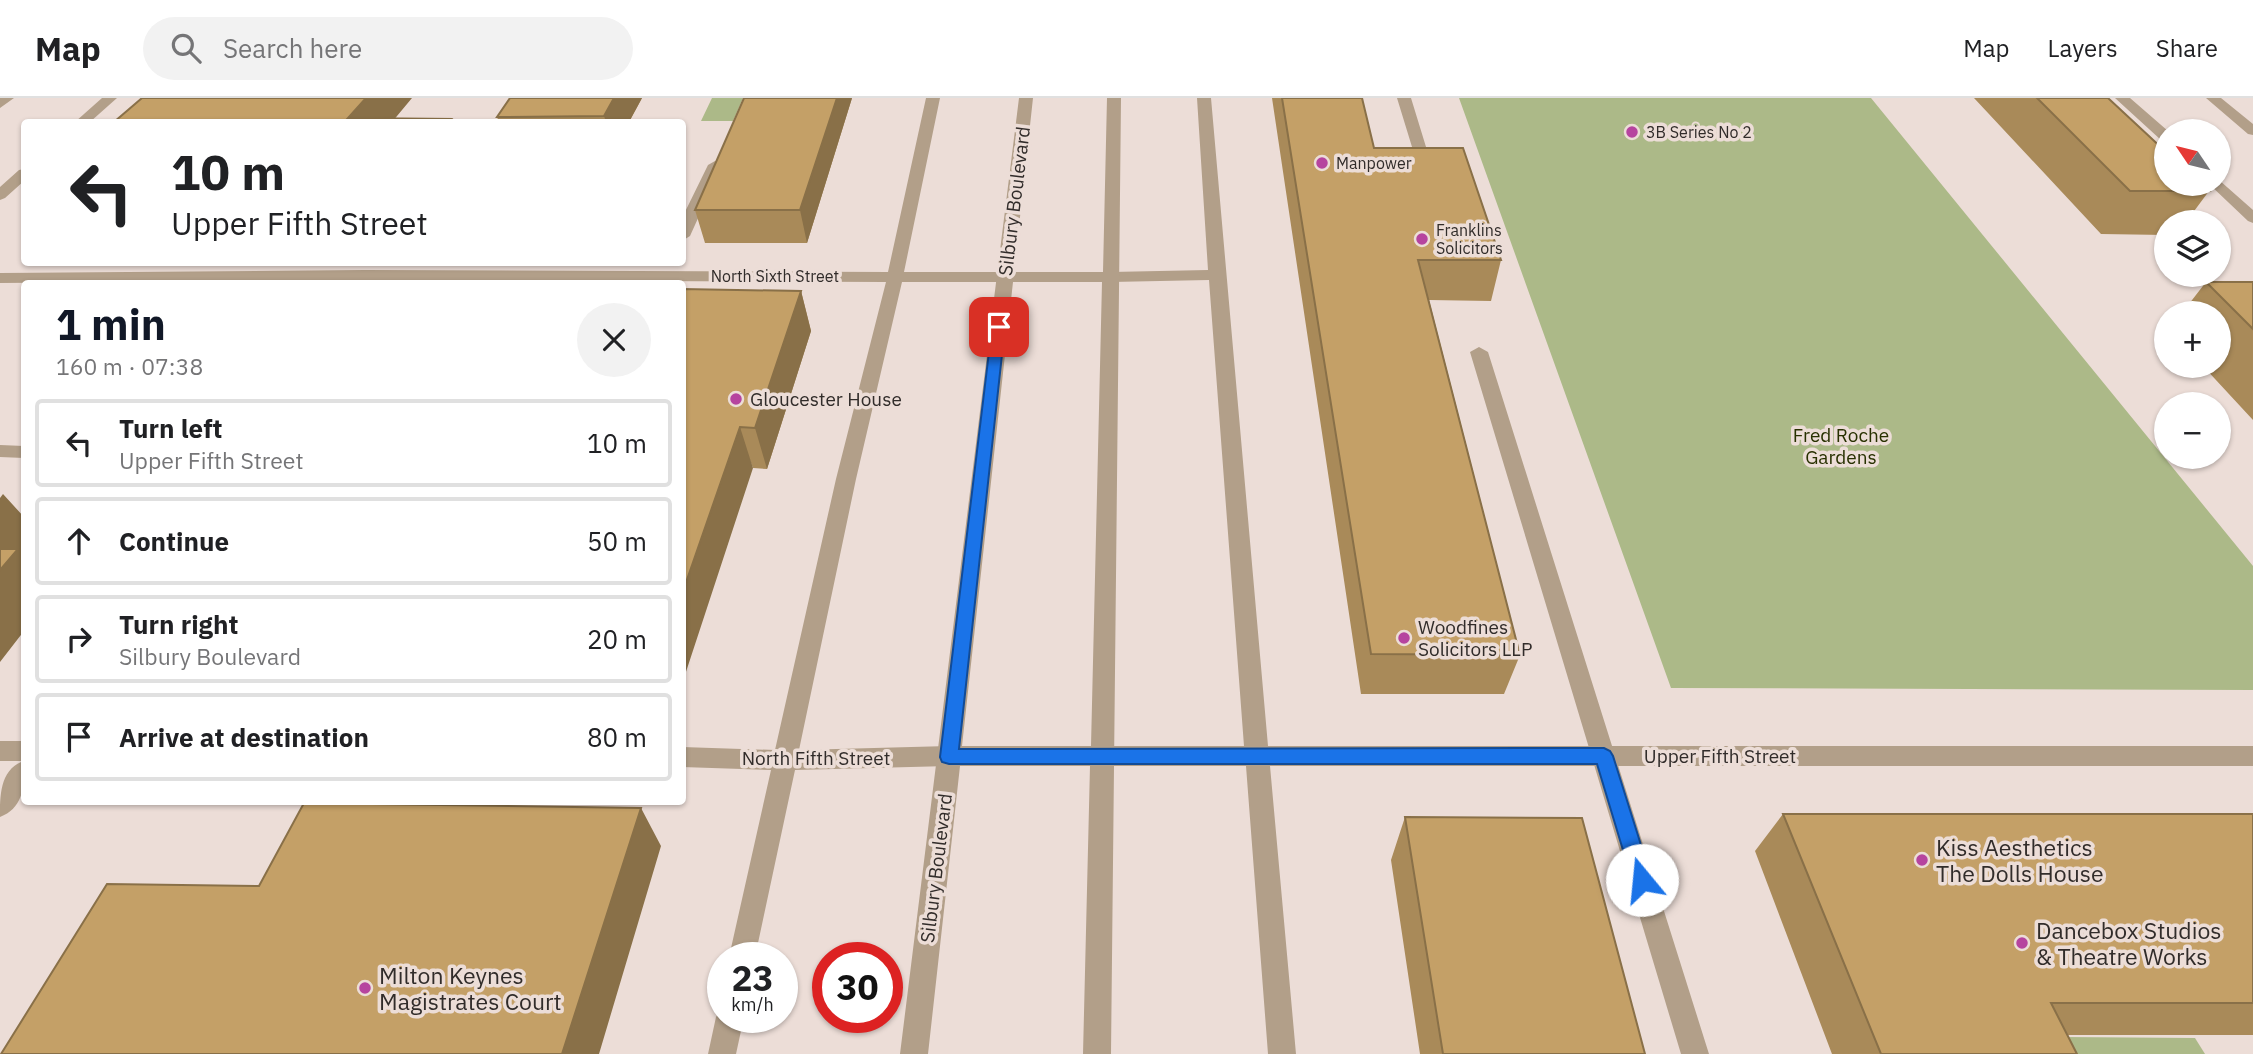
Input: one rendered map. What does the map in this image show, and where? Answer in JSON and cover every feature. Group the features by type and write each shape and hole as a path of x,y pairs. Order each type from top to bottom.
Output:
{"street":[{"path":"0,104 7,98"},
{"path":"86,119 110,98"},
{"path":"746,942 846,479 895,277 933,98"},
{"name":"Silbury Boulevard","path":"914,1054 1026,98"},
{"path":"1097,1054 1114,98"},
{"path":"1204,98 1216,275 1259,756 1282,1054"},
{"path":"1404,98 1427,174"},
{"path":"2122,98 2154,126"},
{"path":"2213,98 2253,131"},
{"path":"686,227 715,165"},
{"path":"0,195 21,176"},
{"path":"2230,196 2253,218"},
{"name":"North Sixth Street","path":"0,278 668,269 895,277 1216,275"},
{"path":"1479,352 1695,1054"},
{"path":"0,452 21,452"},
{"path":"0,751 21,751"},
{"name":"Upper Fifth Street","path":"1103,756 2253,756"},
{"name":"North Fifth Street","path":"686,757 784,760 1103,756"},
{"path":"0,806 21,775"},
{"path":"722,1054 727,1033"}],"green space":[{"path":"712,98 743,98 733,121 701,121"},
{"name":"Fred Roche Gardens","path":"1459,98 1871,98 2154,445 2154,469 2174,469 2253,566 2253,690 1671,688"},
{"path":"2063,1037 2195,1038 2205,1054 2072,1054"}],"building":[{"path":"142,98 366,98 348,118 451,119 118,119"},
{"path":"510,98 614,98 604,116 497,117"},
{"path":"744,98 837,98 800,210 695,210"},
{"path":"1282,98 1362,98 1374,148 1463,148 1501,260 1418,260 1520,655 1371,654"},
{"path":"2037,98 2108,98 2154,141 2154,191 2130,191"},
{"path":"2231,282 2253,282 2253,329 2231,307 2231,301 2225,301 2211,287 2231,287"},
{"name":"Gloucester House","path":"686,289 801,291 755,428 740,427 686,582"},
{"path":"0,549 18,549 0,570"},
{"name":"Milton Keynes Magistrates Court","path":"303,805 641,808 562,1054 1,1054 107,884 259,886"},
{"name":"Dancebox Studios & Theatre Works","path":"1783,814 2253,814 2253,1003 2051,1003 2077,1054 1881,1054"},
{"path":"1405,817 1582,818 1645,1054 1443,1054"}],"place":[{"name":"3B Series No 2","path":"1632,132"},
{"name":"Manpower","path":"1322,163"},
{"name":"Franklins Solicitors","path":"1422,239"},
{"name":"Gloucester House","path":"736,399"},
{"name":"Woodfines Solicitors LLP","path":"1404,638"},
{"name":"Kiss Aesthetics The Dolls House","path":"1922,860"},
{"name":"Dancebox Studios & Theatre Works","path":"2022,943"},
{"name":"Milton Keynes Magistrates Court","path":"365,988"}],"route":[{"path":"999,327 949,757 1604,756 1642,880"}]}
